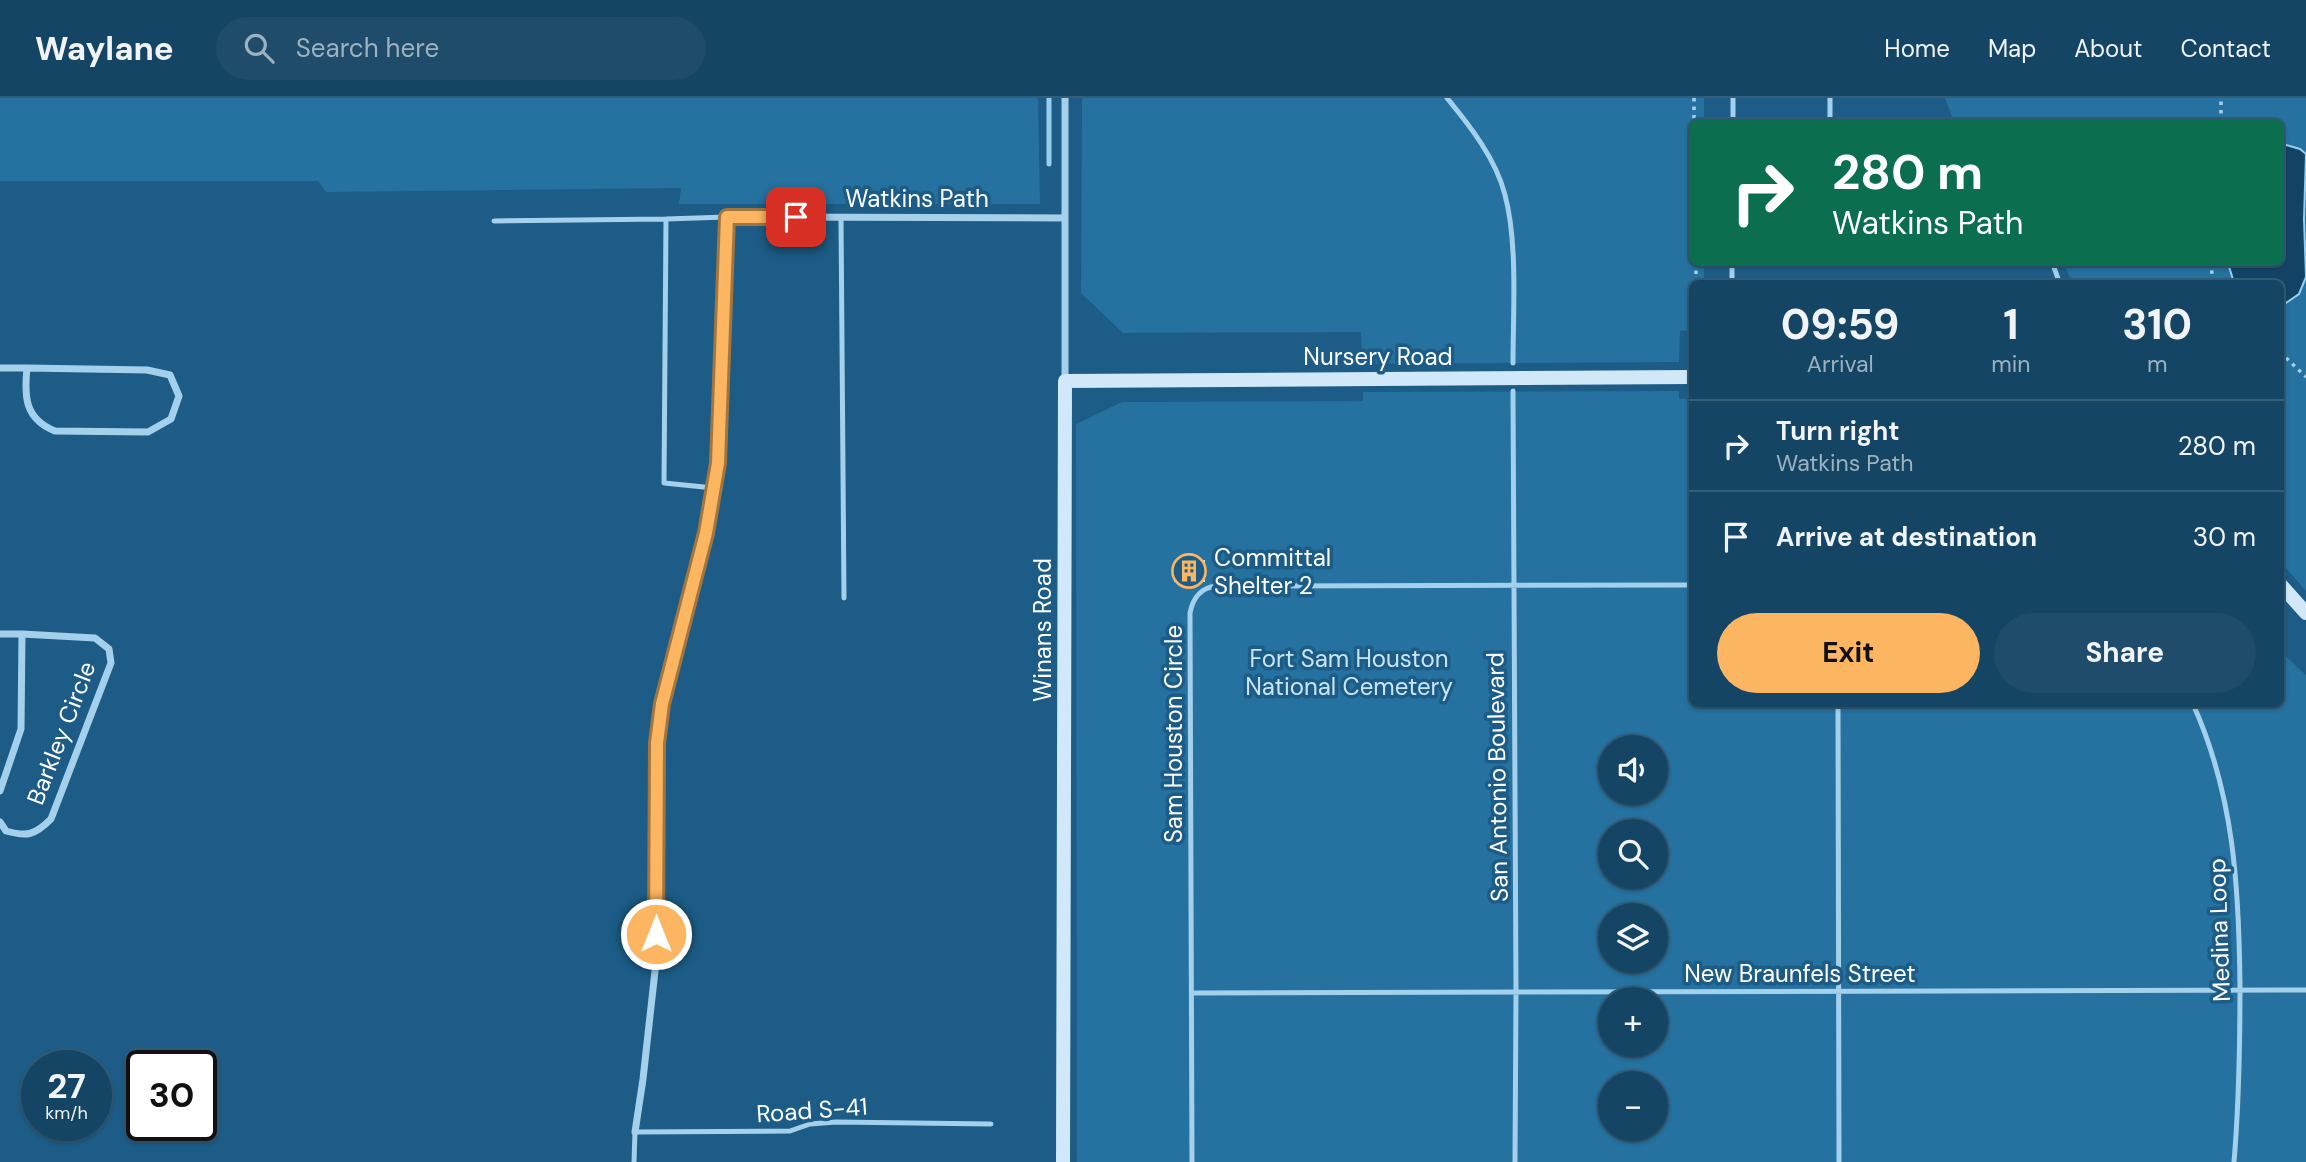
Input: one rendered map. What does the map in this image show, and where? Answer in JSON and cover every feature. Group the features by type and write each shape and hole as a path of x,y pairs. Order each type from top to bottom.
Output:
{"street":[{"name":"Winans Road","path":"1063,1162 1065,98"},
{"name":"Watkins Path","path":"727,217 1065,218"},
{"path":"635,1132 656,962 657,743 660,717 706,533 718,463 727,217"},
{"path":"0,368 27,368 147,370 170,375 179,396 171,419 148,432 55,431 43,426 28,408 25,385 27,368"},
{"name":"Nursery Road","path":"1065,381 1689,377"},
{"path":"2284,588 2306,613"},
{"name":"Barkley Circle","path":"0,634 79,635 95,638 109,649 111,663 51,819 41,829 23,836 5,831 0,822"},
{"name":"Barkley Circle","path":"0,791 21,729 22,634"}],"lane":[{"path":"1447,98 1482,145 1505,193 1510,220 1513,363"},
{"path":"1733,98 1733,119"},
{"path":"1830,98 1830,119"},
{"path":"494,221 727,217"},
{"path":"841,217 844,598"},
{"path":"666,219 664,483 714,488"},
{"name":"San Antonio Boulevard","path":"1513,391 1515,1162"},
{"name":"Sam Houston Circle","path":"1192,1162 1190,613 1197,594 1216,586 1689,585"},
{"path":"1838,707 1839,1162"},
{"name":"Medina Loop","path":"2194,707 2210,748 2232,834 2238,894 2239,1087 2234,1162"},
{"name":"New Braunfels Street","path":"1192,993 2306,990"},
{"name":"Road S-41","path":"635,1132 790,1132 810,1124 836,1122 991,1124"},
{"path":"634,1162 635,1132"}],"path":[{"path":"1694,98 1695,119"},
{"path":"2221,98 2221,119"},
{"path":"2284,356 2306,377"}],"green space":[{"path":"0,98 1038,98 1040,204 679,204 681,188 326,192 318,181 0,181"},
{"path":"1082,98 1704,98 1704,119 1689,119 1689,266 1704,266 1704,280 1689,280 1689,330 1680,331 1679,362 1362,364 1361,332 1123,333 1081,293"},
{"path":"1945,98 2306,98 2306,591 2284,566 2284,280 2071,280 2065,266 2284,266 2284,119 1953,119"},
{"name":"Fort Sam Houston National Cemetery","path":"1679,391 1679,399 1689,399 1689,707 2284,707 2284,655 2306,675 2306,1162 1077,1162 1076,424 1122,402 1363,401 1363,392"}],"shaded area":[{"path":"2284,146 2300,149 2306,154 2306,277 2299,294 2284,304 2284,280 2233,280 2229,266 2284,266"}],"building":[{"name":"Committal Shelter 2","path":"1204,561 1204,581 1175,581 1175,562"}],"waterway":[{"path":"1049,98 1049,164"}],"place":[{"name":"Committal Shelter 2","path":"1189,571"}],"route":[{"path":"656,934 657,743 662,704 706,533 718,463 727,217 796,217"}]}
